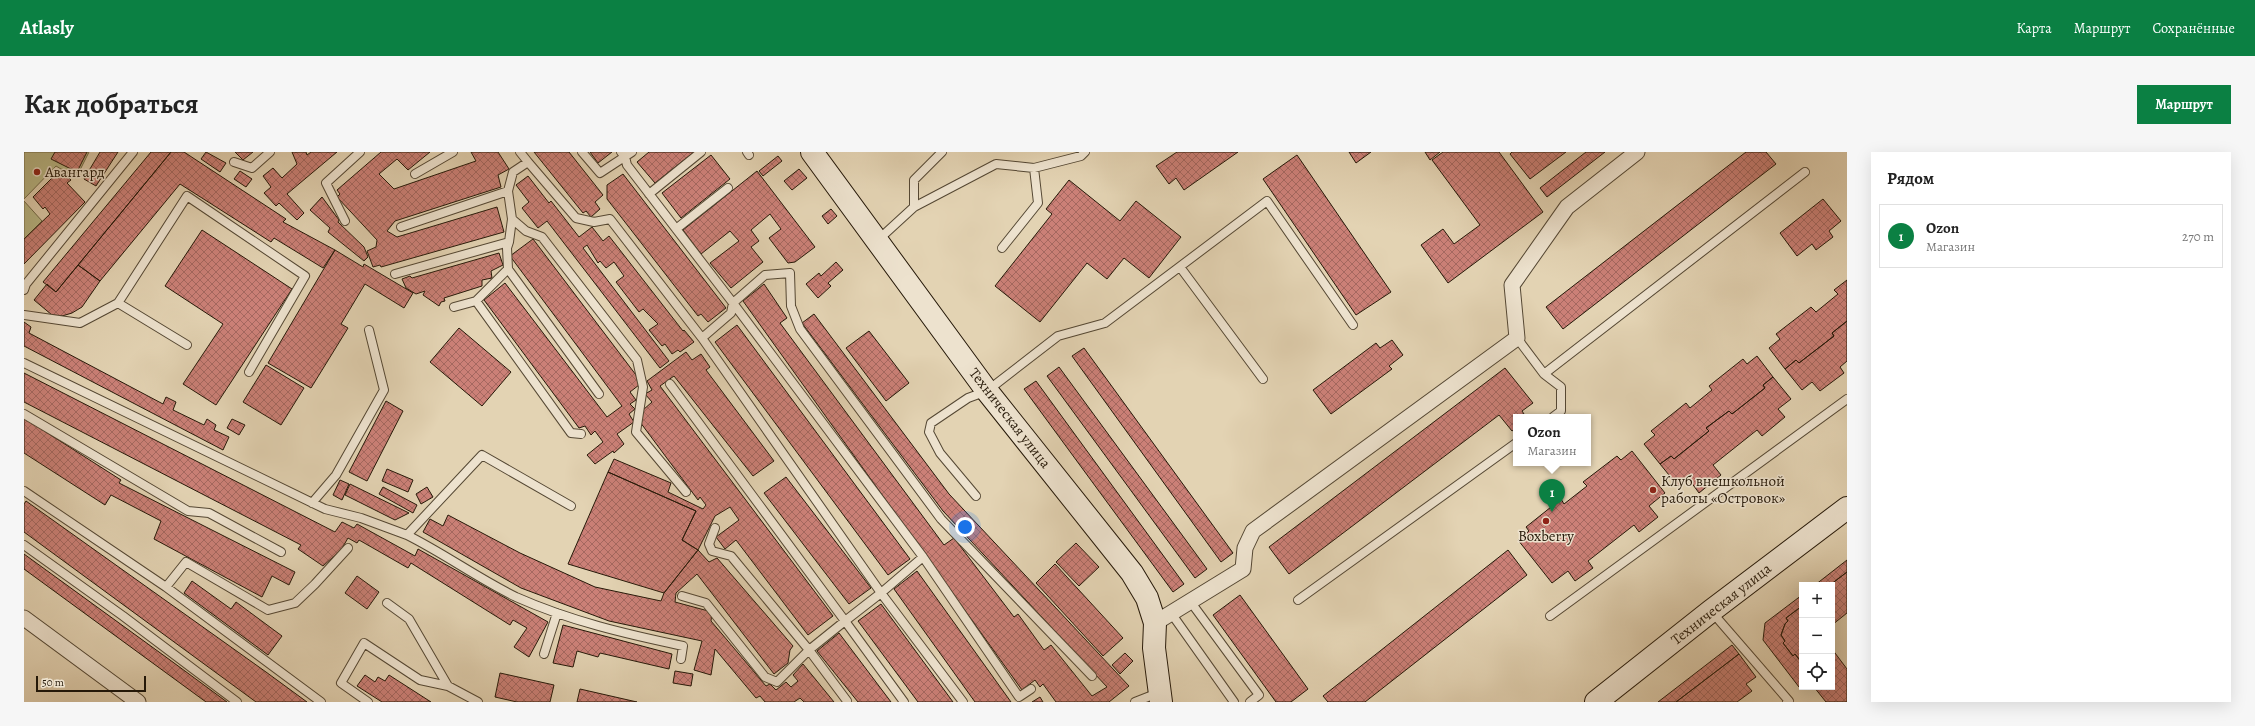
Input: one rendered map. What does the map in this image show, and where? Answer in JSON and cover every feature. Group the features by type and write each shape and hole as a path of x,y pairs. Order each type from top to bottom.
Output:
{"street":[{"name":"Техническая улица","path":"812,152 878,240 987,391 1132,574 1147,598 1163,618 1154,648 1159,697"},
{"path":"1163,618 1243,569 1245,548 1253,531 1516,338 1512,285 1567,207 1637,152"},
{"name":"Техническая улица","path":"1596,702 1711,611 1847,508"},
{"path":"24,618 138,702"}],"lane":[{"path":"24,290 26,284 133,152"},
{"path":"234,162 252,168 270,152"},
{"path":"345,221 326,183 360,152"},
{"path":"415,174 453,152"},
{"path":"520,152 576,218 594,222 610,219 702,338 881,593 963,702"},
{"path":"582,152 600,173 626,154"},
{"path":"649,194 701,152"},
{"path":"914,207 914,180 942,152"},
{"path":"878,240 914,207 996,164 1034,168 1081,156 1085,152"},
{"path":"626,154 627,165 733,303 923,557 1019,697 1031,689"},
{"path":"528,162 514,172 508,191 512,219 507,248 508,269 599,394"},
{"path":"1002,248 1038,203 1034,168"},
{"path":"1544,374 1805,172"},
{"path":"676,229 728,188"},
{"path":"401,227 508,191"},
{"path":"24,315 80,323 118,303 187,196 305,276 249,372"},
{"path":"976,496 940,453 929,432 932,423 968,398 987,391 1058,336 1105,323 1267,201 1353,325"},
{"path":"512,219 526,231 542,237 637,360 643,387 636,432 686,492"},
{"path":"395,274 509,242"},
{"path":"1180,267 1263,379"},
{"path":"454,307 476,301 508,269"},
{"path":"702,338 730,313 733,303 764,275 790,273 791,306 800,329 941,519 1092,676"},
{"path":"476,301 571,433 581,434"},
{"path":"118,303 186,345"},
{"path":"312,503 336,475 384,390 369,330"},
{"path":"1516,338 1544,374 1561,387 1561,411 1557,414"},
{"path":"24,362 325,509 361,518 407,535 515,596 557,613 621,633 683,646 681,659"},
{"path":"670,384 904,702"},
{"path":"1550,616 1847,400"},
{"path":"24,414 188,511 210,513 281,552"},
{"path":"1298,600 1513,445"},
{"path":"407,535 482,455 571,506"},
{"path":"24,491 166,587 321,702"},
{"path":"715,528 709,544 712,550 731,556 809,650 847,701"},
{"path":"24,545 123,616 237,702"},
{"path":"166,587 186,562 268,610 295,603 315,584 348,548"},
{"path":"682,596 706,604 765,677 776,682 809,650 881,593 923,557"},
{"path":"1190,601 1259,695 1250,702"},
{"path":"387,603 409,618 448,686"},
{"path":"1711,611 1789,702"},
{"path":"544,654 557,613"},
{"path":"1163,618 1234,702"},
{"path":"368,702 341,683 364,642 420,680 448,686 478,702"},
{"path":"1135,702 1159,697"}],"green space":[{"name":"Авангард","path":"24,152 89,152 76,178 56,166 24,199"},
{"name":"Авангард","path":"24,201 42,221 24,239"}],"building":[{"path":"55,152 87,152 77,172 51,159"},
{"path":"100,152 118,152 96,186 84,179"},
{"path":"151,152 171,152 56,292 43,282"},
{"path":"171,152 184,152 286,219 283,222 335,250 323,268 274,238 271,242 180,184 100,281 78,265"},
{"path":"206,152 226,163 220,172 201,159"},
{"path":"235,152 253,152 243,160"},
{"path":"292,152 306,152 307,155 311,152 337,152 287,194 304,213 297,220 279,203 276,206 264,193 271,187 263,176 273,168 282,178 297,164"},
{"path":"381,152 430,152 408,170 397,159 379,174 394,189 476,161 471,152 498,152 509,169 498,175 501,187 395,221 387,231 397,237 497,207 504,232 381,267 380,265 373,267 367,251 376,247 377,240 337,197 340,194 337,190"},
{"path":"534,152 569,152 603,195 595,202 600,209 591,217 586,211 583,213"},
{"path":"590,152 612,152 598,163"},
{"path":"649,152 694,152 655,183 637,162"},
{"path":"1177,152 1238,152 1184,190 1176,178 1169,184 1156,166"},
{"path":"1349,152 1371,152 1356,163"},
{"path":"1425,152 1440,152 1430,160"},
{"path":"1443,152 1499,152 1543,212 1448,283 1421,245 1443,229 1454,244 1480,225 1432,160"},
{"path":"1512,152 1566,152 1530,179 1510,154"},
{"path":"1586,152 1605,152 1547,197 1540,188"},
{"path":"1746,152 1766,152 1776,164 1563,329 1546,307"},
{"path":"711,155 730,179 681,218 662,193"},
{"path":"1297,155 1391,292 1356,315 1263,179"},
{"path":"778,156 782,161 763,176 759,171"},
{"path":"799,169 807,178 792,190 784,181"},
{"path":"60,170 71,180 67,183 85,202 24,264 24,239 50,214 45,207 43,209 33,197"},
{"path":"240,171 252,179 246,187 234,179"},
{"path":"757,171 815,247 795,262 788,263 769,238 781,229 770,214 751,230 759,241 751,247 763,262 731,288 710,263 739,241 730,231 701,254 683,230"},
{"path":"623,174 726,308 708,322 701,314 698,316 607,199 607,185"},
{"path":"528,176 549,203 551,201 579,237 592,227 603,241 609,236 683,331 684,330 694,342 680,352 678,350 672,354 665,344 662,346 649,330 658,324 643,309 639,312 616,282 624,276 614,262 606,268 600,261 598,263 587,245 583,248 669,361 660,368 547,221 538,228 522,208 529,202 516,185"},
{"path":"1069,180 1120,221 1136,201 1181,237 1149,278 1124,258 1107,279 1087,263 1040,322 995,286 1052,214 1046,209"},
{"path":"322,197 339,220 338,222 364,247 368,257 364,261 328,232 330,228 310,210"},
{"path":"1823,199 1841,221 1829,231 1833,237 1816,250 1812,244 1797,256 1780,233"},
{"path":"831,209 837,216 828,224 822,216"},
{"path":"202,230 292,289 216,405 183,384 223,324 165,286"},
{"path":"533,239 636,375 639,385 630,392 636,400 630,404 635,409 629,414 634,422 617,434 624,444 614,453 613,451 595,464 587,455 603,442 595,431 591,435 585,426 579,428 484,300 505,283 607,417 622,406 510,256"},
{"path":"335,250 363,267 364,264 413,293 404,308 365,284 341,324 348,328 311,388 268,363"},
{"path":"499,253 503,265 491,271 492,278 482,280 482,286 444,298 445,301 441,302 439,306 423,295 425,291 416,294 406,288 402,279 410,276 412,278"},
{"path":"836,262 843,270 828,283 831,286 818,298 806,284 819,273 821,276"},
{"path":"78,265 100,281 82,307 72,313 62,316 52,315 34,300 47,284 56,292"},
{"path":"1847,280 1847,321 1832,333 1834,336 1799,363 1796,360 1785,369 1769,348 1780,339 1776,334 1811,307 1816,312 1838,294 1834,290"},
{"path":"764,284 787,318 780,323 944,545 954,538 1014,617 1018,614 1044,650 1051,645 1092,696 1107,687 943,511 802,323 814,314 949,494 1129,686 1109,702 1056,702 1043,684 1040,687 1035,680 1022,690 743,301"},
{"path":"1847,321 1847,361 1840,367 1844,373 1820,391 1812,382 1802,390 1785,369 1796,360 1799,363 1834,336 1832,333"},
{"path":"24,322 31,327 29,333 163,404 166,397 176,402 173,410 204,425 207,419 216,425 214,430 229,437 223,450 24,346"},
{"path":"737,325 910,559 888,575 715,342"},
{"path":"459,328 511,372 482,406 430,362"},
{"path":"869,331 909,383 886,401 846,348"},
{"path":"1392,340 1403,355 1389,366 1392,369 1331,414 1313,390 1376,343 1380,348"},
{"path":"1084,348 1233,553 1221,562 1072,356"},
{"path":"686,352 692,360 701,354 710,367 706,370 774,461 753,476 674,376 660,386 833,616 808,635 736,540 725,549 716,537 739,520 730,507 715,516 698,550 682,540 696,511 608,472 614,459 671,483 668,492 703,509 706,505 700,497 698,500 640,422 643,410 652,402 645,394 652,390 647,381"},
{"path":"1757,356 1773,377 1763,385 1765,388 1732,414 1729,411 1706,428 1709,431 1674,459 1671,456 1660,464 1644,444 1655,435 1651,431 1686,403 1690,408 1712,390 1709,386 1743,359 1747,364"},
{"path":"266,365 304,388 281,425 243,402"},
{"path":"1059,367 1207,569 1195,578 1047,376"},
{"path":"1505,368 1533,403 1522,411 1524,414 1513,414 1512,431 1499,415 1289,574 1269,547"},
{"path":"24,373 335,532 342,522 354,528 357,524 415,556 418,549 548,622 529,657 514,647 527,628 513,620 510,625 411,563 408,568 359,540 357,543 348,538 341,550 323,566 298,549 301,545 24,402"},
{"path":"1773,377 1791,399 1778,409 1785,417 1762,436 1757,430 1713,465 1721,475 1699,493 1688,478 1678,486 1660,464 1671,456 1674,459 1709,431 1706,428 1729,411 1732,414 1765,388 1763,385"},
{"path":"1036,381 1184,584 1173,592 1024,389"},
{"path":"386,401 403,411 367,481 349,472"},
{"path":"24,418 121,480 119,483 295,572 289,585 272,576 262,597 154,539 161,521 111,495 105,505 24,453"},
{"path":"232,419 245,425 239,435 227,428"},
{"path":"1632,451 1665,493 1649,506 1658,517 1639,532 1634,525 1588,561 1593,568 1575,581 1568,571 1552,583 1518,540 1529,531 1526,527 1561,499 1564,504 1587,486 1583,482 1617,456 1621,460"},
{"path":"387,469 413,480 408,492 382,481"},
{"path":"608,472 696,511 682,540 698,550 664,593 568,564"},
{"path":"786,477 871,588 849,604 764,493"},
{"path":"340,480 349,484 342,500 333,495"},
{"path":"350,484 409,513 395,520 345,495"},
{"path":"383,487 417,505 413,513 379,494"},
{"path":"427,487 433,497 421,504 416,494"},
{"path":"26,501 307,702 256,702 24,532 24,504"},
{"path":"448,515 520,553 595,587 661,601 664,593 698,550 709,562 717,558 793,646 790,650 788,663 774,674 697,574 676,593 675,602 712,612 711,621 766,686 770,684 776,690 786,682 791,687 798,681 793,675 803,664 834,702 804,702 800,698 794,702 765,702 760,696 756,698 715,649 711,675 694,670 702,641 609,621 521,588 423,532 430,519 443,526"},
{"path":"1076,543 1099,567 1079,586 1056,562"},
{"path":"1508,550 1527,575 1365,702 1328,702 1323,696"},
{"path":"24,554 227,702 206,702 24,569"},
{"path":"1847,560 1847,572 1834,582 1819,582"},
{"path":"1055,564 1123,638 1103,656 1036,583"},
{"path":"917,571 1011,702 975,702 894,589"},
{"path":"1847,572 1847,613 1835,623 1835,582"},
{"path":"357,576 379,592 367,609 345,593"},
{"path":"192,581 231,609 236,602 282,636 268,655 184,593"},
{"path":"1240,595 1308,689 1291,702 1276,702 1213,615"},
{"path":"1799,597 1799,608 1786,618 1788,621 1785,624 1781,635 1785,641 1783,643 1793,656 1795,654 1799,659 1799,687 1763,640 1765,623"},
{"path":"881,604 953,702 918,702 858,621"},
{"path":"1799,608 1799,659 1795,654 1793,656 1783,643 1785,641 1781,635 1785,624 1788,621 1786,618"},
{"path":"563,625 672,654 669,669 600,653 598,657 577,651 573,667 553,663"},
{"path":"839,633 891,702 858,702 817,651"},
{"path":"1732,645 1739,654 1676,702 1658,702"},
{"path":"1125,653 1133,661 1120,674 1112,665"},
{"path":"1835,653 1847,669 1847,702 1826,702 1816,690 1835,690"},
{"path":"1739,654 1756,677 1746,684 1752,691 1737,702 1676,702"},
{"path":"675,671 693,674 691,686 673,683"},
{"path":"500,673 554,685 550,702 517,702 495,697"},
{"path":"365,675 375,682 378,677 385,681 389,675 431,702 382,702 357,686"},
{"path":"580,689 637,702 577,702"},
{"path":"1040,697 1043,702 1032,702"}],"place":[{"name":"Авангард","path":"37,172"},
{"name":"Клуб внешкольной работы «Островок»","path":"1653,490"},
{"name":"Ozon","path":"1552,512"},
{"name":"Boxberry","path":"1546,521"}]}
